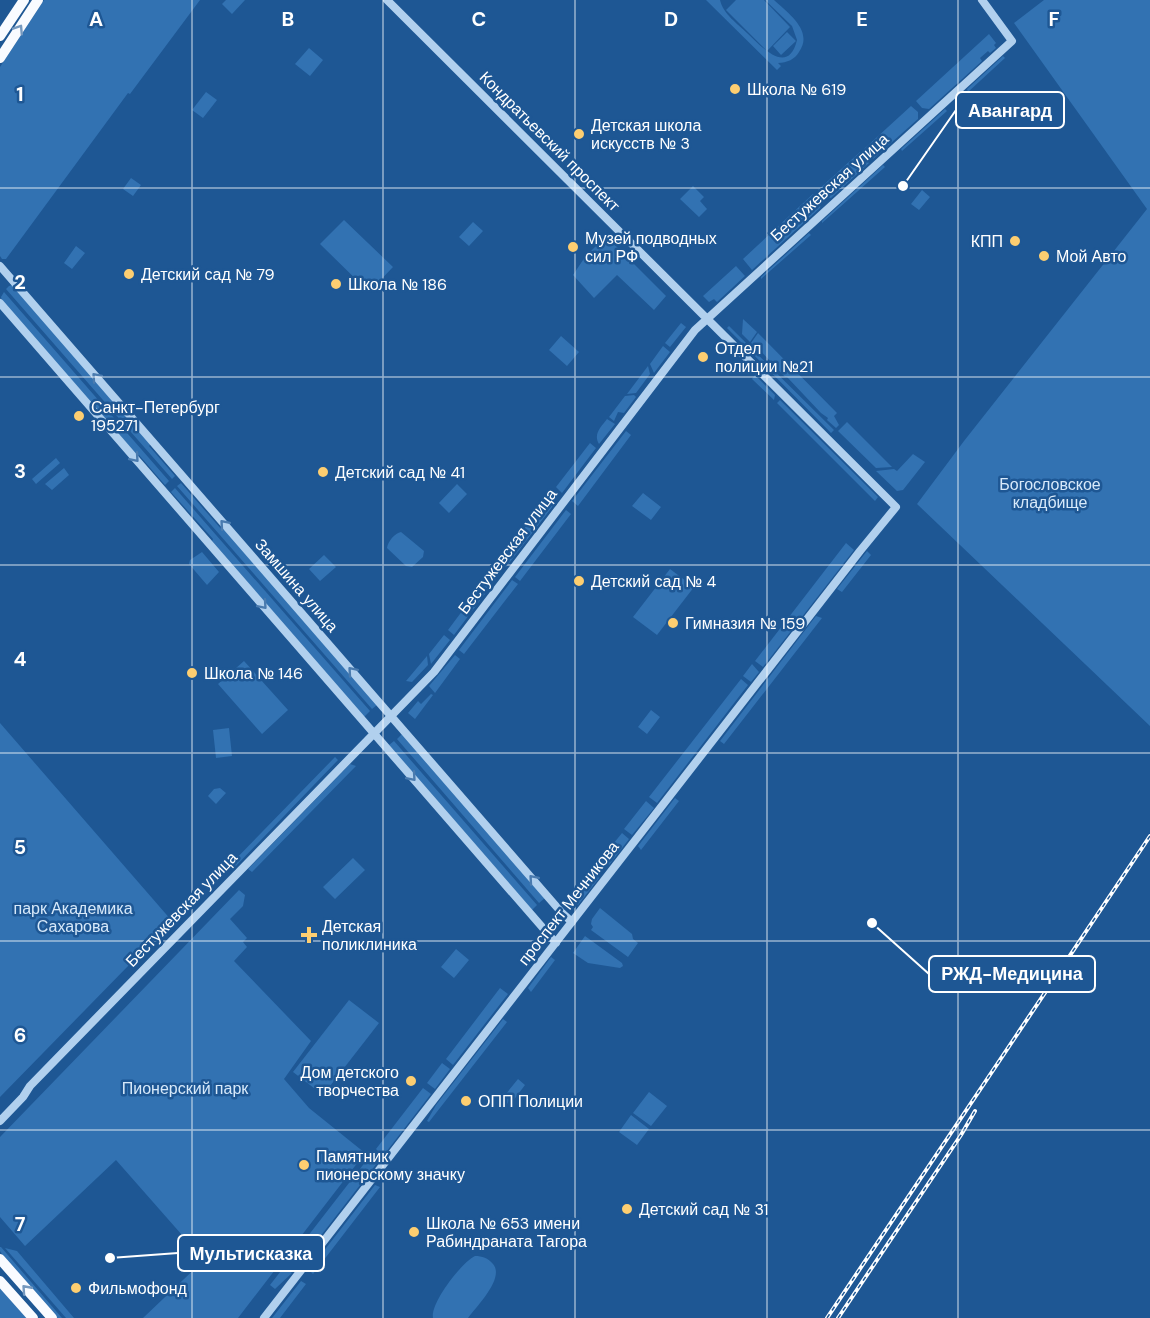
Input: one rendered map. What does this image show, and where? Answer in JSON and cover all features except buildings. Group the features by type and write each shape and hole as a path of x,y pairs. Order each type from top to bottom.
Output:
{"main road":[{"path":"0,36 24,0"},
{"path":"0,58 38,0"},
{"path":"0,1259 52,1318"},
{"path":"0,1281 33,1318"}],"street":[{"name":"Кондратьевский проспект","path":"387,0 896,507"},
{"name":"Бестужевская улица","path":"0,1113 30,1086 434,672 684,344 707,318 1012,41 982,0"},
{"name":"Замшина улица","path":"0,266 572,922"},
{"path":"0,303 556,943"},
{"name":"проспект Мечникова","path":"264,1318 896,507"},
{"name":"Бестужевская улица","path":"0,1121 23,1097 30,1086"}],"green space":[{"path":"44,0 200,0 130,94 128,93 6,259 2,259 0,256 0,67"},
{"path":"226,0 245,0 232,14 222,4"},
{"path":"706,0 720,0 727,14 759,45 774,55 787,56 793,51 797,40 792,26 765,0 774,0 792,17 801,30 803,44 799,52 790,60 778,63 781,66 777,70"},
{"path":"736,0 764,0 790,27 767,51 726,10"},
{"name":"Богословское кладбище","path":"1044,0 1150,0 1150,726 917,504 1147,209 1014,23"},
{"path":"787,32 796,41 781,55 773,46"},
{"path":"989,34 996,43 994,45 996,48 980,58 982,61 929,109 922,108 916,101"},
{"path":"309,48 323,60 310,76 295,64"},
{"path":"1003,56 1005,58 968,92 967,89"},
{"path":"206,92 217,100 203,118 192,110"},
{"path":"911,106 918,112 918,119 873,159 864,149"},
{"path":"945,109 947,111 902,151 901,149"},
{"path":"860,152 869,163 831,198 825,197 818,190"},
{"path":"883,165 885,167 822,223 822,221"},
{"path":"131,178 141,185 133,196 123,189"},
{"path":"693,186 704,197 700,201 707,209 699,217 680,199"},
{"path":"922,190 930,197 919,210 911,204"},
{"path":"813,194 821,202 820,208 752,270 743,259"},
{"path":"344,220 393,267 369,292 320,244"},
{"path":"473,222 483,231 469,246 459,237"},
{"path":"809,233 811,235 761,279 761,277"},
{"path":"606,236 666,296 654,310 617,275 594,298 573,275 585,257"},
{"path":"76,246 85,253 72,269 64,263"},
{"path":"736,266 745,276 717,302 714,299 709,302 703,296"},
{"path":"12,285 151,444 149,446 175,476 172,479 6,289"},
{"path":"4,292 169,481 165,485 2,301 1,297"},
{"path":"743,319 757,332 750,342 742,334"},
{"path":"681,323 686,327 670,347 665,343"},
{"path":"729,326 834,430 831,433 727,328"},
{"path":"758,333 837,413 834,416 839,425 836,428 756,346 754,347 751,343"},
{"path":"561,336 579,352 567,366 549,350"},
{"path":"663,346 670,352 654,373 650,364"},
{"path":"648,366 650,374 636,393 627,394"},
{"path":"755,375 775,395 774,400 752,379"},
{"path":"634,395 636,397 624,413 618,412 614,421 609,417 625,396"},
{"path":"780,400 878,497 875,501 777,403"},
{"path":"607,419 615,424 599,444 597,434"},
{"path":"847,422 892,467 876,468 838,431"},
{"path":"626,431 631,435 578,506 572,501"},
{"path":"590,443 596,448 562,493 556,487"},
{"path":"913,454 925,462 903,490 897,491 876,471 894,469 897,471"},
{"path":"56,458 60,463 36,484 32,479"},
{"path":"64,468 69,475 52,490 45,484"},
{"path":"181,483 377,705 372,709 177,486"},
{"path":"457,484 467,494 449,513 439,503"},
{"path":"175,488 370,711 364,717 171,492"},
{"path":"643,493 661,507 651,520 632,506"},
{"path":"549,496 556,502 506,567 499,562"},
{"path":"566,510 571,514 520,581 515,577"},
{"path":"401,532 424,551 423,557 412,567 406,566 387,548 392,538"},
{"path":"846,543 854,550 763,667 755,661"},
{"path":"867,551 871,555 842,592 837,589"},
{"path":"202,552 219,572 207,585 189,564 190,560"},
{"path":"324,555 336,567 320,581 309,569"},
{"path":"495,567 503,570 454,635 448,630"},
{"path":"670,569 694,587 657,635 633,617"},
{"path":"512,580 518,584 464,654 459,650"},
{"path":"816,616 822,618 724,744 720,741"},
{"path":"444,635 450,640 431,664 429,654"},
{"path":"455,655 460,659 435,693 429,686"},
{"path":"427,656 428,665 412,682 406,681"},
{"path":"244,661 288,710 262,734 218,684"},
{"path":"752,664 759,672 751,682 743,676"},
{"path":"741,679 748,685 657,803 649,797"},
{"path":"431,694 433,695 415,719 408,713 418,701 421,704"},
{"path":"651,710 660,717 647,734 638,727"},
{"name":"парк Академика Сахарова","path":"0,723 172,921 0,1097"},
{"path":"229,728 232,756 216,758 213,730"},
{"path":"402,734 545,898 539,903 397,739"},
{"path":"394,741 537,905 532,910 389,745"},
{"path":"335,757 338,760 233,869 229,866"},
{"path":"350,764 356,766 252,872 248,869"},
{"path":"220,788 226,793 216,804 208,796 214,789"},
{"path":"675,798 679,801 641,850 638,846"},
{"path":"646,801 654,808 632,835 624,829"},
{"path":"622,833 629,839 609,865 605,854"},
{"path":"603,856 605,865 597,876 599,878 578,905 570,899"},
{"path":"353,858 365,870 335,899 323,887"},
{"name":"Пионерский парк","path":"239,890 245,895 243,906 230,919 247,938 243,942 247,947 234,961 311,1041 284,1079 309,1108 365,1153 238,1318 143,1318 204,1260 116,1160 25,1246 0,1217 0,1137"},
{"path":"600,908 632,934 633,939 638,943 628,957 591,930 592,919"},
{"path":"585,936 623,966 620,968 588,963 573,953"},
{"path":"456,949 469,960 454,978 441,967"},
{"path":"551,957 555,960 531,992 528,988"},
{"path":"500,988 508,994 453,1065 446,1059"},
{"path":"349,1000 379,1023 323,1095 293,1072"},
{"path":"503,1019 507,1022 429,1122 427,1121 436,1105"},
{"path":"442,1063 450,1069 435,1089 427,1083"},
{"path":"518,1079 525,1085 513,1101 510,1099 507,1104 501,1100"},
{"path":"423,1088 431,1094 383,1156 376,1149"},
{"path":"649,1092 667,1106 651,1126 633,1113"},
{"path":"631,1115 649,1129 637,1145 619,1132"},
{"path":"373,1152 381,1158 295,1269 287,1263"},
{"path":"375,1185 380,1187 313,1274 309,1270"},
{"path":"0,1247 62,1318 57,1318 5,1259"},
{"path":"5,1248 17,1251 74,1318 66,1318"},
{"path":"475,1256 489,1260 496,1270 493,1284 488,1292 468,1318 433,1318 436,1303 448,1284"},
{"path":"284,1267 292,1273 275,1289 270,1285"},
{"path":"301,1281 306,1284 280,1318 272,1318"},
{"path":"0,1288 27,1318 0,1318"}],"railway":[{"path":"827,1318 1150,836"},
{"path":"838,1318 975,1111"}],"place":[{"name":"Школа № 619","path":"735,89"},
{"name":"Детская школа искусств № 3","path":"579,134"},
{"name":"Авангард","path":"903,186"},
{"name":"КПП","path":"1015,241"},
{"name":"Музей подводных сил РФ","path":"573,247"},
{"name":"Мой Авто","path":"1044,256"},
{"name":"Детский сад № 79","path":"129,274"},
{"name":"Школа № 186","path":"336,284"},
{"name":"Отдел полиции №21","path":"703,357"},
{"name":"Санкт-Петербург 195271","path":"79,416"},
{"name":"Детский сад № 41","path":"323,472"},
{"name":"Детский сад № 4","path":"579,581"},
{"name":"Гимназия № 159","path":"673,623"},
{"name":"Школа № 146","path":"192,673"},
{"name":"РЖД-Медицина","path":"872,923"},
{"name":"Детская поликлиника","path":"309,935"},
{"name":"Дом детского творчества","path":"411,1081"},
{"name":"ОПП Полиции","path":"466,1101"},
{"name":"Памятник пионерскому значку","path":"304,1165"},
{"name":"Детский сад № 31","path":"627,1209"},
{"name":"Школа № 653 имени Рабиндраната Тагора","path":"414,1232"},
{"name":"Мультисказка","path":"110,1258"},
{"name":"Фильмофонд","path":"76,1288"}]}
